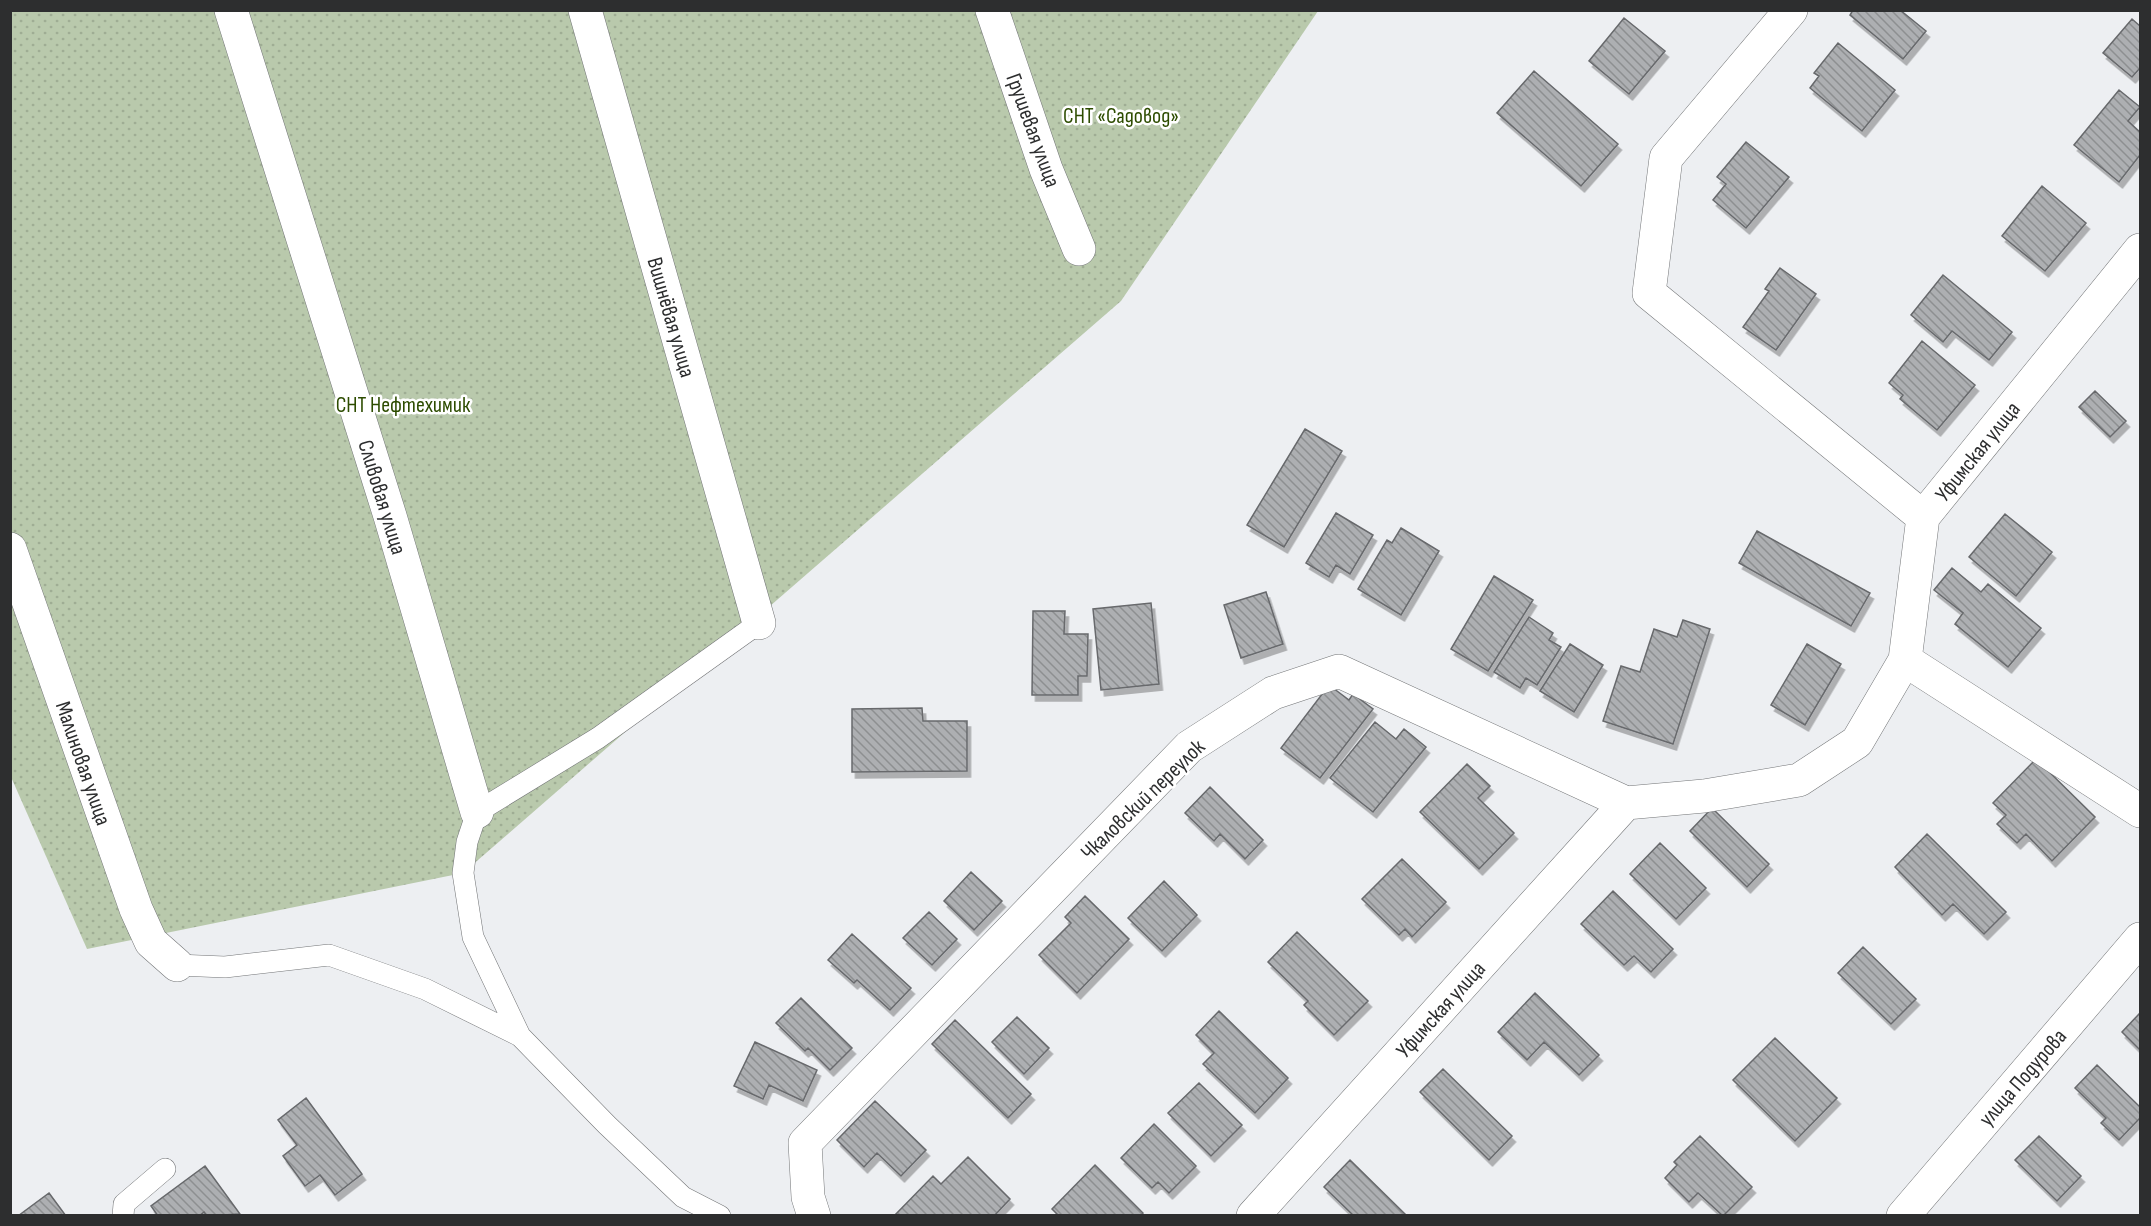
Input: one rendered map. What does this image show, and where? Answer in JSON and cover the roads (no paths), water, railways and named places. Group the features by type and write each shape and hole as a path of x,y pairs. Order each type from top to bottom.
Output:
{"street":[{"name":"Сливовая улица","path":"231,10 390,516 477,812"},
{"name":"Вишнёвая улица","path":"585,10 759,624"},
{"name":"Грушевая улица","path":"992,10 1046,169 1079,249"},
{"name":"Уфимская улица","path":"1791,10 1666,158 1649,293 1923,517 2140,250"},
{"path":"1626,803 1704,796 1799,780 1857,742 1905,660 1923,517"},
{"name":"Малиновая улица","path":"10,549 136,909 151,942 177,965"},
{"path":"1905,660 2140,811"},
{"name":"Чкаловский переулок","path":"814,1215 807,1197 805,1143 1189,747 1273,693 1339,671 1626,803"},
{"name":"Уфимская улица","path":"1253,1215 1626,803"},
{"name":"улица Подурова","path":"1903,1215 2140,939"}],"lane":[{"path":"720,1215 683,1197 607,1125 520,1036 473,937 462,873 467,842 477,812 598,738 759,624"},
{"path":"177,965 225,967 329,955 425,989 520,1036"},
{"path":"123,1215 124,1204 165,1169"}],"park label":[{"name":"СНТ «Садовод»","path":"1121,115"},
{"name":"СНТ Нефтехимик","path":"403,404"}]}
